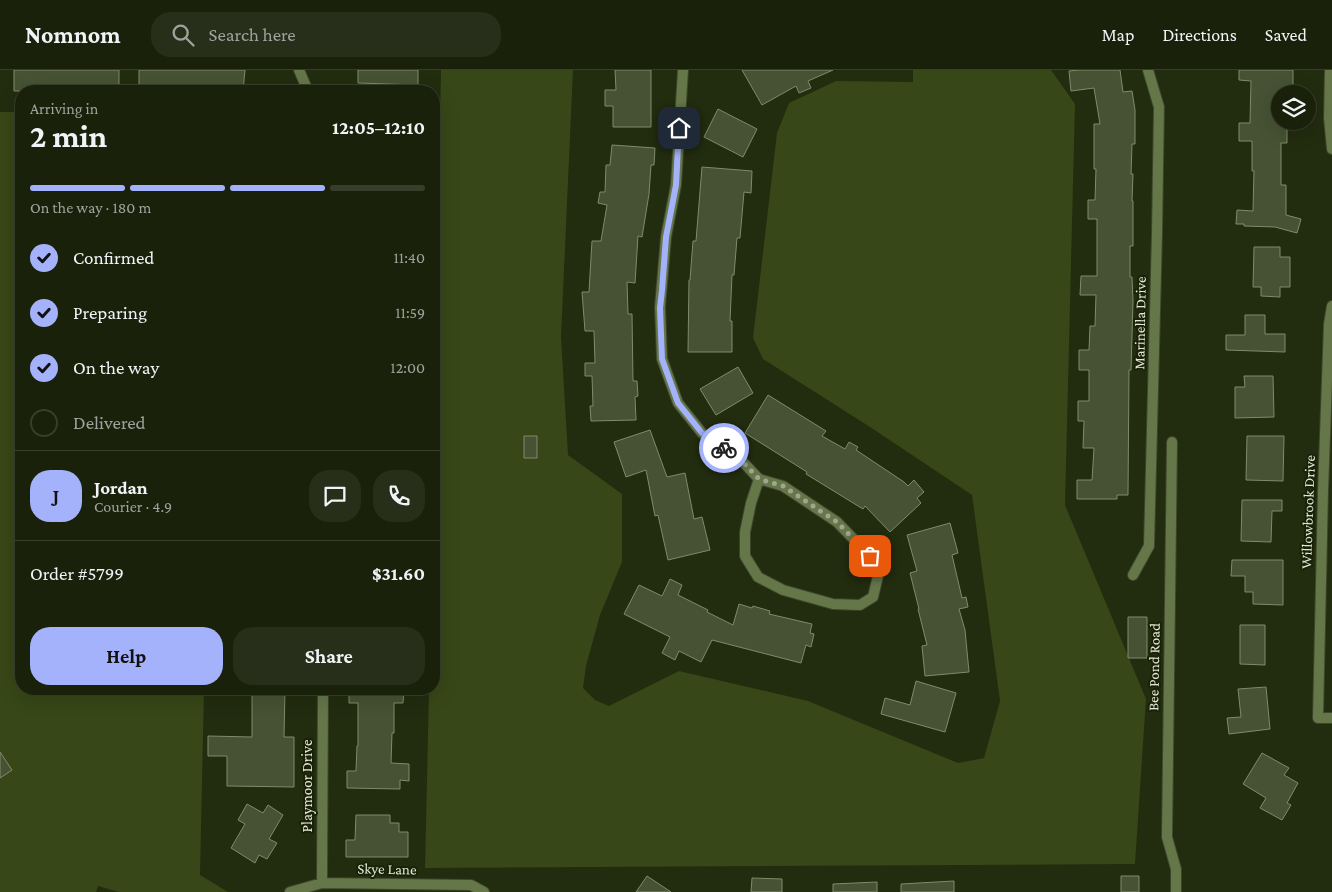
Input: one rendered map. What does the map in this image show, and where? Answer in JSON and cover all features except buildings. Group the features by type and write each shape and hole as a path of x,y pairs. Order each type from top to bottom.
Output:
{"street":[{"path":"300,70 306,85"},
{"path":"683,70 676,185 666,237 660,308 662,359 678,403 702,433 742,461 759,479 783,486 837,522 870,556 878,576 873,597 860,605 833,604 783,590 758,577 745,556 745,532 751,503 759,479"},
{"name":"Marinella Drive","path":"1133,575 1149,546 1159,106 1148,70"},
{"path":"1330,70 1329,118 1332,149"},
{"name":"Willowbrook Drive","path":"1332,306 1329,324 1328,491 1318,718 1332,718"},
{"name":"Bee Pond Road","path":"1172,442 1167,836 1176,870 1176,892"},
{"name":"Playmoor Drive","path":"322,695 322,884"},
{"name":"Skye Lane","path":"290,892 322,884 471,885 484,892"}],"green space":[{"path":"441,70 573,70 561,337 568,455 622,494 622,562 600,615 586,666 583,688 595,700 609,706 679,671 808,701 958,763 984,758 1000,701 972,495 763,359 753,338 777,133 789,103 836,81 913,82 913,70 1051,70 1075,104 1065,505 1146,699 1135,864 425,868 429,695 440,695"},
{"path":"0,112 15,112 15,695 204,695 200,875 228,892 119,892 98,886 96,892 0,892"}],"way so far":[{"path":"724,448 742,461 759,479 783,486 837,522 870,556"}],"route":[{"path":"679,128 676,185 666,237 660,308 662,359 678,403 702,433 724,448"}]}
